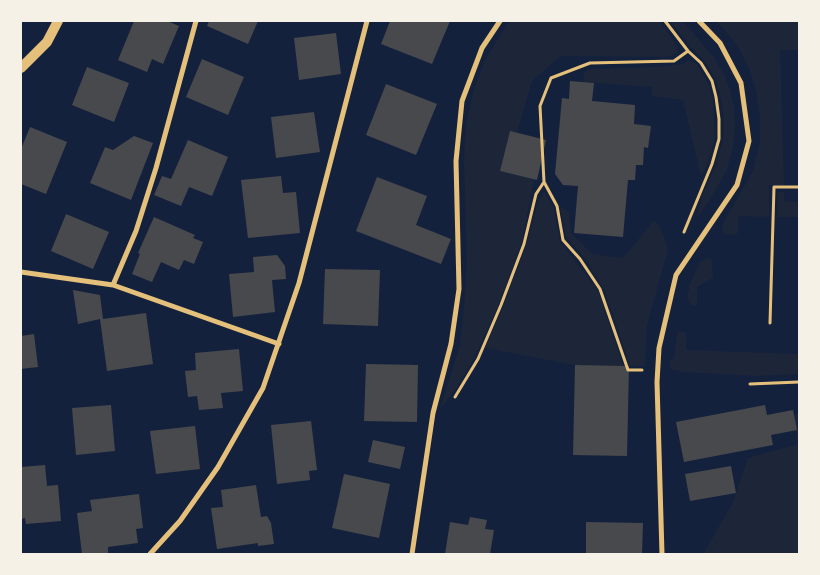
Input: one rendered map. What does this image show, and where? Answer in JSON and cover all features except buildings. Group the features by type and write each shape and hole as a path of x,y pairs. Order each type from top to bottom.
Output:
{"main road":[{"path":"21,68 46,42 58,21"}],"street":[{"path":"113,285 136,231 156,168 196,21"},
{"path":"150,554 180,522 218,467 262,388 299,283 366,21"},
{"path":"412,554 433,413 451,344 459,289 456,161 462,100 482,48 500,21"},
{"path":"662,554 657,382 659,348 676,275 737,185 749,141 741,83 720,43 699,21"},
{"path":"21,272 113,285 279,344"}],"path":[{"path":"666,21 688,51 702,63 712,81 716,97 719,139 712,164 682,234"},
{"path":"657,382 648,371 628,370 600,289 580,259 564,240 557,206 544,182 540,106 551,78 590,63 674,61 688,51"},
{"path":"433,413 441,414 454,398 478,359 524,244 536,194 544,182"},
{"path":"770,323 774,187 799,187"},
{"path":"750,384 799,382"}],"shaded area":[{"path":"509,21 660,21 677,46 677,53 667,57 561,56 532,81 517,133 510,132 500,171 534,179 522,242 499,304 474,358 458,386 440,409 460,345 464,307 467,261 464,160 466,124 474,89 485,60"},
{"path":"670,21 683,21 713,56 723,72 730,89 734,107 733,148 726,172 697,218 702,196 716,165 723,140 724,119 715,78 706,63"},
{"path":"716,21 799,21 799,50 780,50 784,185 769,185 769,217 738,216 738,233 732,235 724,234 722,225 753,171 760,143 760,116 756,90 749,68 737,45"},
{"path":"687,60 697,64 709,85 713,101 715,138 708,163 701,176 683,100 652,96 652,87 583,82 584,73 590,69 658,67 684,64"},
{"path":"544,192 554,208 560,242 598,290 623,366 575,365 485,348 503,307 526,245 538,203"},
{"path":"778,192 784,192 784,201 799,202 799,217 778,217"},
{"path":"560,206 569,212 571,233 592,254 623,258 654,220 661,228 668,250 647,325 645,366 630,366 605,292 587,261 566,237"},
{"path":"708,258 712,260 713,278 697,287 697,305 693,306 687,298 690,284 700,262"},
{"path":"680,331 686,333 686,350 799,354 799,374 755,376 684,372 670,369 670,361 674,358 677,333"},
{"path":"799,413 799,554 703,554 732,504 748,458 798,444 794,415"}]}
